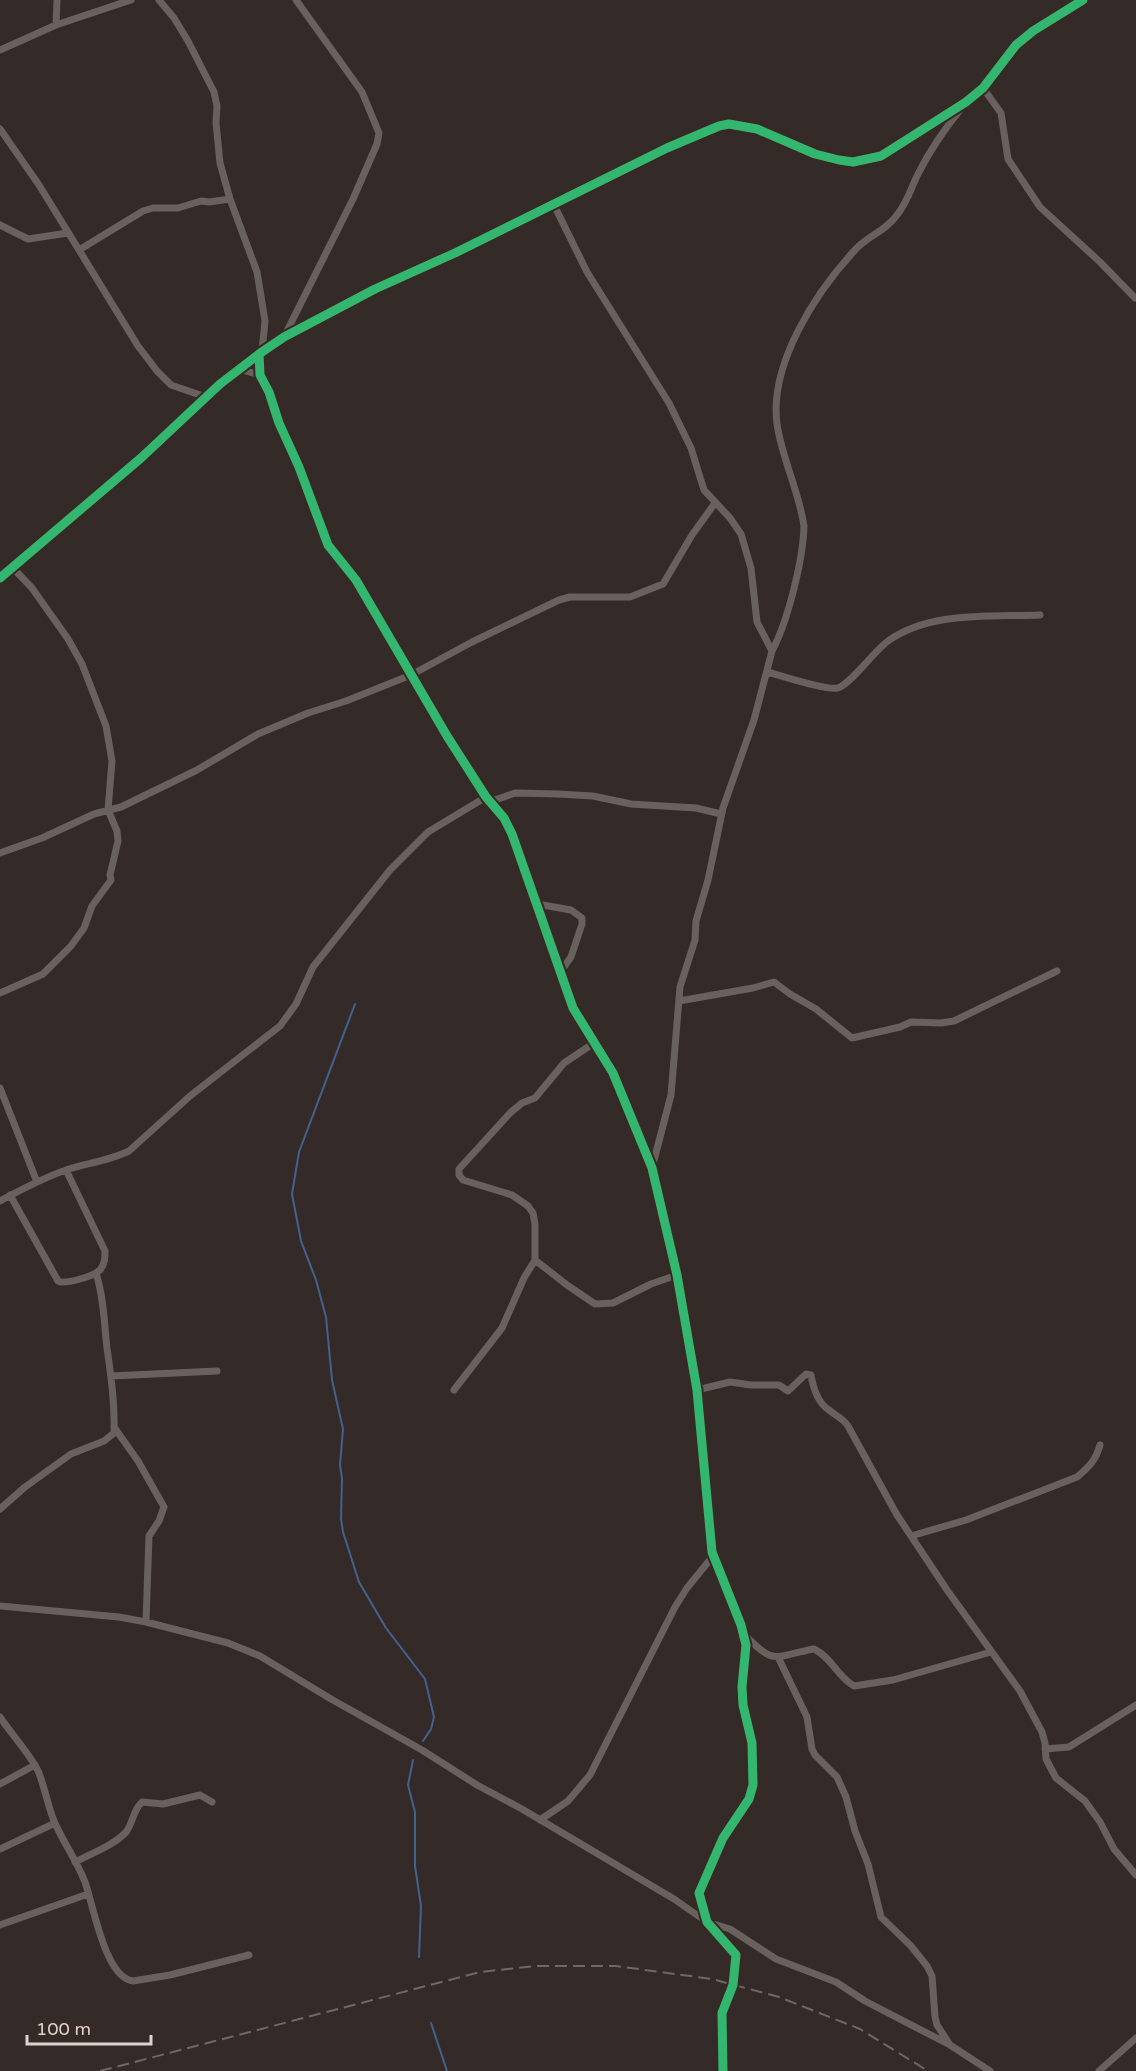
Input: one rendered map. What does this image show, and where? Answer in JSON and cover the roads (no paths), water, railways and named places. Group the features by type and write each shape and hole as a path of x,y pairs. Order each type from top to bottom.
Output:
{"street":[{"path":"56,25 57,0"},
{"path":"0,50 56,25 131,0"},
{"path":"159,0 179,26 214,92 217,105 216,123 220,163 230,199 257,272 265,321 260,352 260,375 299,467 328,545 356,580 411,675 512,834 573,1008 613,1073 652,1168 677,1275 697,1390 713,1556 744,1634 746,1645 742,1687 743,1705 752,1743 753,1785 749,1799 723,1838 699,1893 707,1922"},
{"path":"284,337 357,190 377,144 379,133 362,92 296,0"},
{"path":"0,578 141,458 206,397 260,352 284,337 375,289 554,206 667,148 719,126 745,125 794,143 815,154 853,162 881,156 966,102 983,88 1016,45 1033,31 1083,0"},
{"path":"983,88 1001,113 1008,159 1040,207 1100,262 1134,298"},
{"path":"652,1168 671,1095 680,987 695,940 696,921 708,879 721,814 754,720 772,651 792,595 804,532 802,512 777,425 776,405 781,370 802,324 821,294 855,250 888,226 897,216 936,143 966,102"},
{"path":"0,129 39,185 138,346 157,372 171,385 206,397"},
{"path":"79,250 144,211 153,208 178,208 201,201 230,199"},
{"path":"554,206 587,272 669,403 691,448 700,482 741,534 751,568 757,622 772,651"},
{"path":"0,225 28,239 68,233"},
{"path":"239,369 260,375"},
{"path":"0,853 42,838 94,814 138,800 219,758 258,734 411,675 499,628 559,600 570,597 630,597 663,584 692,534 715,503"},
{"path":"0,993 43,974 71,946 84,928 92,906 111,880 110,875 118,846 117,831 108,810 112,761 106,726 82,664 56,619 13,568"},
{"path":"766,672 834,689 846,683 879,648 911,629 951,619 1040,615"},
{"path":"0,1201 66,1170 119,1156 129,1151 190,1096 280,1026 296,1005 313,967 390,870 428,832 489,799 515,794 593,796 631,804 696,808 721,814"},
{"path":"537,904 575,911 582,918 571,957 561,971"},
{"path":"679,1001 774,982 816,1009 852,1038 900,1027 911,1022 954,1021 1057,971"},
{"path":"454,1390 502,1328 524,1278 535,1260 535,1224 533,1213 528,1206 512,1195 463,1180 459,1175 459,1169 510,1113 522,1103 535,1098 564,1063 594,1043"},
{"path":"0,1088 37,1182"},
{"path":"10,1195 58,1281 66,1283 96,1273 105,1260 105,1251 66,1170"},
{"path":"535,1260 595,1304 613,1303 651,1284 677,1275"},
{"path":"0,1509 25,1487 71,1454 112,1437 114,1433 111,1376 101,1289 96,1273"},
{"path":"111,1376 217,1371"},
{"path":"697,1390 730,1382 779,1385 788,1391 806,1374 811,1374 814,1389 823,1405 844,1420 897,1515 1020,1691 1042,1732 1046,1759 1056,1778 1085,1801 1114,1849 1136,1875"},
{"path":"114,1427 138,1461 164,1507 159,1521 148,1536 146,1622"},
{"path":"912,1536 966,1520 1077,1477 1090,1467 1097,1457 1100,1445"},
{"path":"540,1820 568,1801 590,1775 675,1607 713,1556"},
{"path":"0,1606 119,1617 146,1622 234,1645 260,1656 674,1899 707,1922 736,1955 733,1984 722,2013 723,2071"},
{"path":"744,1634 766,1655 778,1657 814,1649 820,1652 848,1683 854,1686 928,1672 991,1652"},
{"path":"778,1657 807,1716 812,1749 837,1777 846,1797 855,1831 868,1864 881,1917 911,1946 932,1976 937,2025 950,2045"},
{"path":"1045,1749 1069,1747 1136,1705"},
{"path":"0,1717 39,1774 55,1823 88,1894 95,1923 105,1948 112,1962 128,1980 170,1975 249,1955"},
{"path":"0,1784 34,1765"},
{"path":"75,1862 119,1838 126,1831 142,1802 163,1804 200,1795 212,1802"},
{"path":"0,1849 55,1823"},
{"path":"0,1925 88,1894"},
{"path":"707,1922 730,1929 776,1959 836,1982 865,2001 950,2045 990,2071"},
{"path":"1099,2071 1136,2038"}],"waterway":[{"path":"355,1004 299,1152 292,1194 301,1241 316,1280 326,1317 332,1380 343,1429 340,1465 343,1532 359,1582 386,1628 425,1679 434,1717 431,1729 423,1741"},
{"path":"413,1760 408,1785 415,1812 415,1866 421,1906 419,1957"},
{"path":"431,2023 447,2071"}],"railway":[{"path":"100,2071 480,1972 535,1966 616,1966 712,1979 779,1997 860,2029 928,2071"}]}
